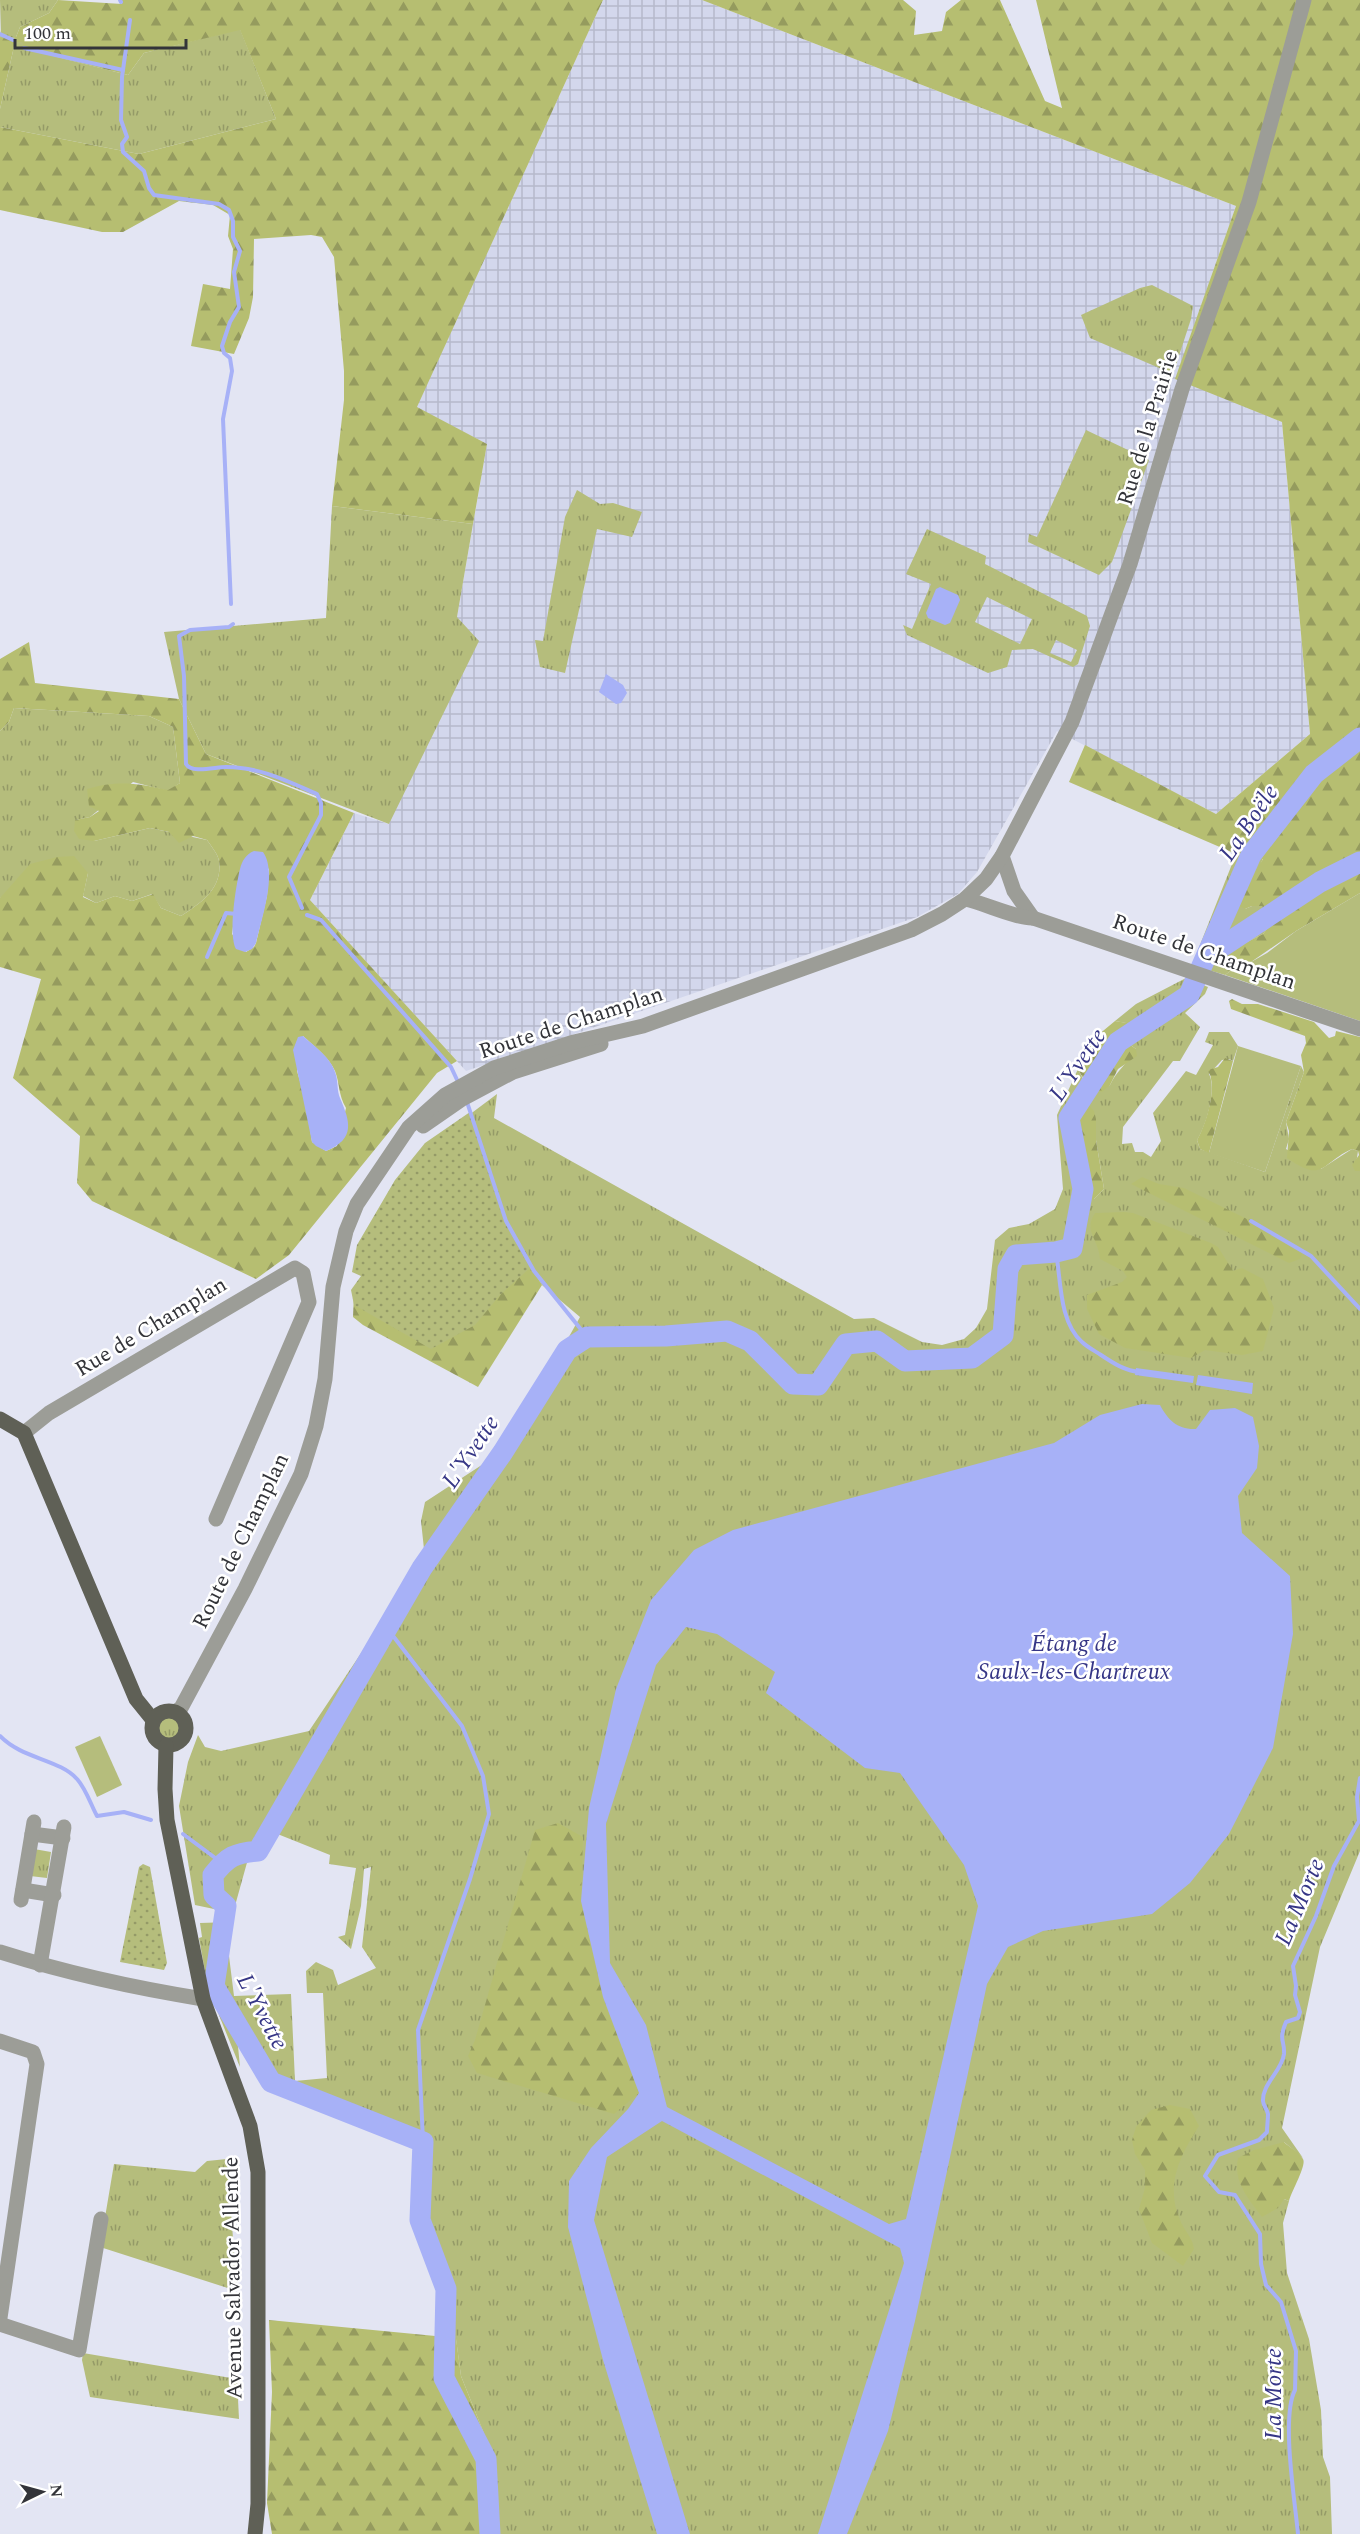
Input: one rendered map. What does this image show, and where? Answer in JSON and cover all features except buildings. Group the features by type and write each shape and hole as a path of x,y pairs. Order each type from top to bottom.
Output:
{"main road":[{"path":"0,1419 24,1433 136,1699 153,1720"},
{"path":"175,1712 183,1719 186,1730 182,1740 172,1746 166,1746 153,1736 151,1731 153,1720 160,1713 175,1712"},
{"name":"Avenue Salvador Allende","path":"166,1746 167,1820 203,1999 250,2126 258,2172 258,2504 255,2534"},
{"path":"258,2504 263,2534"}],"street":[{"name":"Rue de la Prairie","path":"1002,856 1072,722 1119,597 1182,389 1249,202 1304,0"},
{"name":"Route de Champlan","path":"175,1712 181,1708 190,1693 245,1589 301,1474 316,1426 325,1379 333,1287 339,1253 357,1204 375,1175 408,1140 463,1091 494,1068 574,1042 643,1026 910,930 965,899 986,879 1002,856"},
{"path":"1002,856 1014,891 1033,918"},
{"name":"Route de Champlan","path":"965,899 984,903 1024,918 1033,918 1360,1029"},
{"name":"Rue de Champlan","path":"24,1433 49,1413 295,1268 303,1273 309,1302 216,1520"},
{"path":"40,1965 54,1894 63,1833 33,1828 22,1895 54,1894"},
{"path":"0,1952 40,1965 203,1999"},
{"path":"0,2041 33,2052 37,2064 0,2318"},
{"path":"0,2324 79,2350 101,2219"}],"shaded area":[{"path":"603,0 702,0 1236,206 1176,378 1282,422 1310,734 1216,814 1057,731 977,872 958,894 917,917 466,1071 310,900 354,813 389,824 457,617 487,444 416,408"}],"green space":[{"path":"0,0 58,0 49,13 20,27 16,37 1,38"},
{"path":"58,0 122,4 121,0 603,0 417,407 487,444 473,524 332,506 344,400 344,371 334,257 322,237 311,235 254,239 253,297 249,318 234,354 191,346 203,284 230,289 233,249 228,236 230,215 213,205 179,201 123,232 102,232 0,210 0,127 139,154 276,119 240,30 144,53 128,75 25,49 22,42 15,42 0,109 0,30 1,38 16,37 20,27 49,13"},
{"path":"702,0 903,0 916,11 914,35 942,31 946,12 961,0 1000,0 1045,101 1062,108 1036,0 1360,0 1360,893 1296,931 1251,962 1219,961 1216,951 1220,941 1247,942 1263,934 1273,921 1267,906 1252,906 1245,909 1236,904 1263,859 1236,854 1069,782 1085,745 1216,814 1310,734 1282,422 1175,379 1236,206"},
{"path":"240,29 276,119 139,154 0,127 0,109 15,42 23,42 26,49 128,75 144,53"},
{"path":"1152,285 1193,306 1173,374 1090,338 1081,315 1140,288"},
{"path":"1086,430 1149,460 1112,562 1099,575 1028,542 1029,534 1037,537"},
{"path":"577,490 600,504 613,503 642,512 632,537 597,529 565,673 540,667 535,640 543,641 565,517"},
{"path":"332,506 473,524 457,617 479,641 389,824 206,754 179,699 164,632 326,618"},
{"path":"927,529 986,556 985,564 1087,616 1090,626 1078,664 1073,667 1033,649 1012,650 1007,667 988,673 907,635 903,625 912,629 931,584 906,574","holes":["987,597 1032,619 1020,644 975,622","1056,640 1077,650 1071,662 1050,653"]},
{"path":"29,642 35,683 179,699 206,754 354,813 310,900 457,1061 437,1073 289,1255 256,1279 92,1201 77,1183 80,1136 13,1078 41,979 0,967 0,898 30,864 57,857 74,856 88,873 83,897 96,903 115,896 132,901 153,894 161,908 181,916 203,900 214,887 218,879 219,861 207,840 193,836 179,843 169,832 150,828 94,841 79,839 74,831 75,820 90,817 99,811 89,806 87,789 108,784 127,784 168,790 180,783 173,727 149,716 14,708 9,722 0,731 0,659","holes":["269,868 267,896 256,943 246,952 232,934 234,919","303,1036 321,1052 332,1066 346,1108 337,1146 326,1151 312,1142 306,1102 297,1071"]},
{"path":"14,708 149,716 173,727 180,783 168,791 133,782 90,817 76,820 94,841 150,828 207,840 219,861 218,879 209,894 181,916 161,908 152,894 132,901 115,896 96,903 83,896 88,873 0,898 0,731 9,722"},
{"path":"1236,854 1263,858 1245,909 1252,906 1267,906 1273,921 1263,934 1247,942 1220,941 1216,951 1219,961 1244,961 1225,975 1192,965"},
{"path":"1360,893 1360,1021 1225,975 1244,961 1251,962 1267,953 1296,931"},
{"path":"1186,978 1208,987 1205,994 1185,1013 1200,1027 1180,1061 1173,1061 1123,1127 1122,1144 1132,1143 1135,1152 1143,1152 1151,1157 1161,1141 1153,1113 1186,1071 1196,1075 1213,1045 1205,1042 1209,1032 1229,1032 1238,1046 1233,1061 1222,1060 1209,1074 1211,1098 1204,1126 1197,1140 1200,1149 1265,1172 1301,1066 1304,1072 1286,1122 1289,1139 1286,1149 1321,1169 1352,1149 1358,1151 1355,1171 1360,1171 1360,1851 1320,1947 1282,2128 1303,2158 1284,2142 1284,2199 1289,2201 1283,2223 1287,2273 1309,2339 1321,2410 1323,2457 1330,2477 1332,2534 498,2534 495,2523 493,2456 461,2376 456,2339 440,2337 441,2292 414,2222 418,2146 356,2124 286,2092 238,2046 240,2067 208,1988 199,1938 202,1937 200,1923 231,1922 228,1948 234,1996 291,1994 295,2081 327,2078 323,1993 307,1993 306,1971 316,1962 333,1970 338,1985 376,1968 362,1947 371,1867 364,1869 361,1906 351,1949 338,1937 345,1935 356,1868 329,1864 330,1855 265,1829 248,1859 233,1913 195,1905 179,1806 188,1762 198,1735 205,1747 221,1751 309,1731 414,1574 424,1549 421,1521 425,1502 494,1457 523,1419 580,1317 542,1285 504,1222 469,1115 497,1094 494,1118 854,1319 874,1318 922,1342 942,1345 964,1339 976,1328 987,1309 995,1240 1009,1228 1029,1224 1055,1209 1063,1189 1057,1115 1078,1069 1083,1079 1094,1091 1110,1085 1133,1054 1136,1049 1124,1037 1126,1023 1115,1021 1136,1004","holes":["1096,1119 1096,1140 1104,1189 1094,1199 1073,1122"]},
{"path":"1232,999 1242,1004 1258,1004 1314,1022 1329,1038 1335,1036 1336,1031 1360,1037 1360,1171 1355,1171 1352,1165 1359,1155 1358,1151 1352,1149 1316,1170 1308,1170 1287,1158 1289,1131 1286,1122 1304,1072 1301,1055 1306,1043 1305,1036 1231,1009 1229,1001"},
{"path":"1115,1021 1127,1023 1124,1037 1136,1049 1137,1056 1118,1069 1110,1085 1102,1092 1090,1086 1078,1069 1092,1040"},
{"path":"1238,1046 1301,1066 1265,1172 1209,1153"},
{"path":"1225,1058 1233,1061 1209,1153 1200,1149 1197,1140 1206,1119 1210,1101 1212,1085 1208,1070 1218,1067"},
{"path":"1082,1104 1088,1104 1094,1111 1096,1119 1096,1140 1104,1189 1093,1200 1073,1122"},
{"path":"470,1112 505,1222 530,1268 500,1295 475,1325 431,1349 354,1305 351,1290 361,1276 352,1272 357,1245 395,1180 425,1143"},
{"path":"1142,1177 1159,1184 1184,1188 1247,1219 1302,1254 1300,1259 1289,1263 1131,1184"},
{"path":"1095,1213 1133,1213 1211,1243 1218,1247 1233,1271 1242,1268 1263,1279 1274,1308 1263,1351 1242,1355 1205,1350 1191,1358 1125,1348 1099,1334 1087,1309 1087,1295 1122,1282 1127,1277 1123,1271 1100,1259 1090,1225"},
{"path":"504,1222 542,1285 478,1387 363,1325 353,1317 354,1293"},
{"path":"166,1717 174,1717 181,1724 181,1732 174,1739 166,1739 159,1732 159,1724"},
{"path":"100,1736 122,1785 97,1797 75,1747"},
{"path":"558,1823 583,1837 581,1901 603,1997 639,2093 614,2114 477,2073 468,2056 475,2040 535,1830"},
{"path":"34,1849 51,1852 47,1878 30,1876"},
{"path":"143,1864 150,1867 167,1963 164,1970 120,1962 139,1867"},
{"path":"1170,2105 1190,2109 1199,2126 1181,2159 1174,2182 1176,2207 1194,2249 1183,2266 1152,2243 1139,2209 1145,2188 1145,2170 1135,2154 1132,2140 1136,2127 1151,2110"},
{"path":"1284,2142 1301,2156 1304,2162 1303,2167 1289,2201 1284,2199 1278,2208 1262,2217 1240,2182 1238,2158 1254,2150"},
{"path":"227,2159 237,2291 100,2247 114,2164 195,2172 207,2161"},
{"path":"269,2320 456,2338 461,2376 493,2456 495,2523 498,2534 272,2534 267,2503 272,2392"},
{"path":"83,2353 237,2379 239,2419 90,2397 82,2360"}],"water":[{"path":"940,587 958,595 960,600 950,623 945,625 928,618 926,613 936,589"},
{"path":"606,674 623,685 627,693 621,703 616,704 599,692"},
{"path":"254,851 263,852 267,861 269,884 256,943 252,949 245,952 236,949 234,942 234,910 241,866 247,856"},
{"path":"303,1036 331,1063 348,1122 348,1129 342,1141 326,1151 312,1142 293,1050 298,1037"},
{"path":"1136,1368 1194,1376 1193,1383 1135,1375"},
{"path":"1198,1375 1253,1383 1252,1394 1196,1385"},
{"name":"Étang de Saulx-les-Chartreux","path":"1142,1404 1160,1405 1174,1423 1190,1429 1196,1429 1210,1410 1235,1408 1253,1417 1259,1446 1257,1468 1238,1496 1242,1533 1290,1576 1293,1634 1273,1748 1229,1834 1190,1883 1152,1914 1043,1931 1008,1947 987,1984 915,2321 888,2431 847,2534 818,2534 904,2263 900,2248 662,2121 607,2157 594,2220 690,2534 657,2534 603,2360 568,2227 569,2181 591,2148 628,2109 639,2093 603,1997 581,1901 589,1808 616,1689 651,1600 694,1550 733,1530 1054,1443 1100,1415","holes":["686,1627 717,1634 775,1672 766,1693 865,1768 900,1773 964,1865 978,1906 906,2219 889,2224 667,2107 646,2025 610,1963 606,1824 656,1665"]}],"waterway":[{"path":"130,20 122,77 121,120 127,137 122,144 123,152 144,171 149,188 154,195 219,204 229,210 233,221 233,237 240,251 234,272 239,307 230,322 222,346 224,353 230,358 232,371 223,419 231,604"},
{"path":"0,34 13,40"},
{"path":"24,48 123,70"},
{"path":"233,624 229,627 190,630 179,636 184,676 186,764 193,769 226,767 250,769 317,794 321,803 321,815 289,877 302,908"},
{"name":"L'Yvette","path":"490,2534 486,2459 444,2378 446,2289 420,2220 423,2142 271,2082 214,1986 226,1906 214,1895 213,1875 232,1857 258,1851 422,1568 503,1452 567,1350 587,1337 666,1336 727,1331 750,1341 793,1384 818,1385 846,1344 877,1341 905,1361 972,1358 1003,1335 1008,1269 1016,1255 1056,1252 1072,1248 1083,1189 1069,1118 1118,1042 1189,995 1251,855 1314,774 1360,738"},
{"name":"L'Yvette","path":"1208,956 1320,882 1360,862"},
{"path":"207,957 226,913 237,914"},
{"path":"307,915 321,920 451,1067 459,1084"},
{"path":"467,1102 506,1221 534,1271 587,1337"},
{"path":"1251,1221 1311,1256 1360,1309"},
{"path":"1056,1252 1065,1312 1074,1334 1086,1346 1115,1364 1140,1372"},
{"path":"387,1628 462,1726 483,1776 489,1814 470,1879 418,2030 423,2142"},
{"path":"0,1736 19,1750 69,1772 83,1787 97,1816 124,1812 151,1820"},
{"name":"La Morte","path":"1298,2534 1289,2439 1289,2419 1295,2390 1296,2351 1281,2302 1266,2285 1261,2264 1260,2234 1235,2195 1219,2192 1205,2176 1218,2155 1259,2140 1267,2132 1268,2114 1263,2103 1264,2095 1284,2054 1282,2033 1286,2022 1298,2018 1300,2012 1295,1995 1293,1966 1316,1916 1334,1866 1359,1821 1357,1797 1360,1778"},
{"path":"183,1834 222,1863"}],"water label":[{"name":"La Boële","path":"1249,823"}]}
